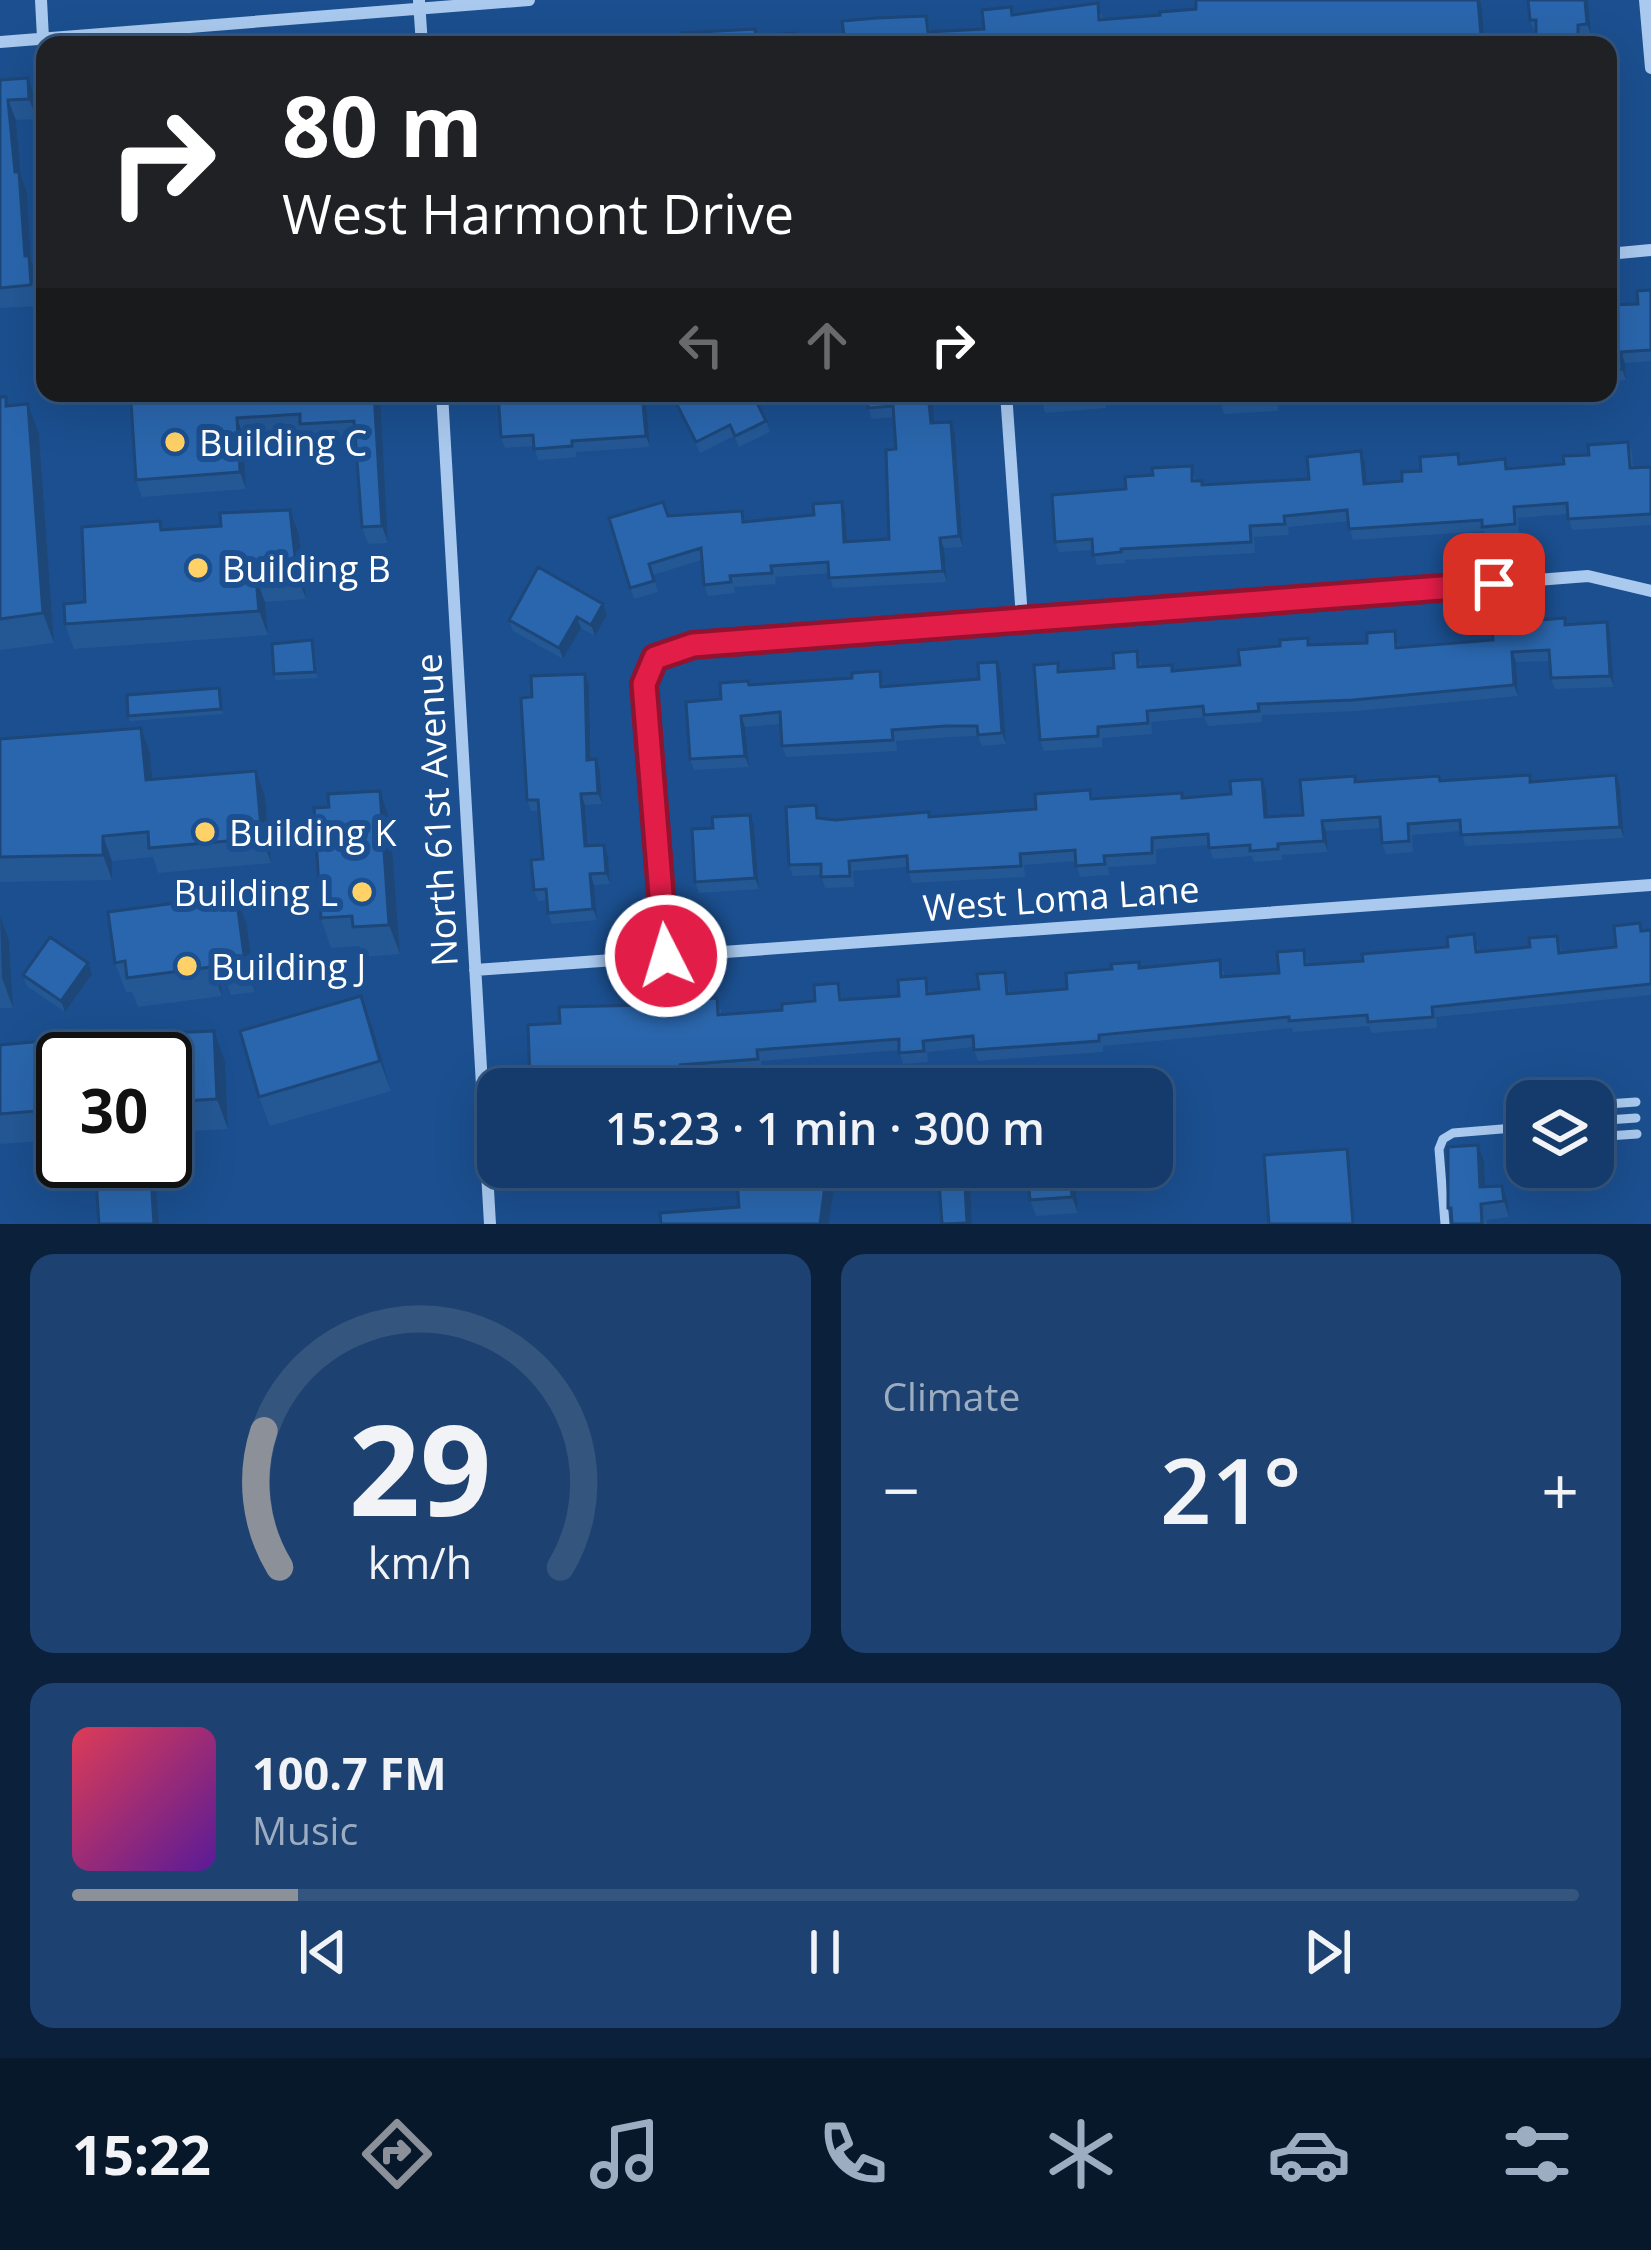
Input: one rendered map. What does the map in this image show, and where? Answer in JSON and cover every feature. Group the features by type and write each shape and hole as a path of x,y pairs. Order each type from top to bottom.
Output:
{"street":[{"path":"40,0 43,36"},
{"path":"65,36 419,4 529,0"},
{"path":"1646,0 1651,68"},
{"path":"419,4 421,36"},
{"path":"0,42 36,39"},
{"path":"1617,253 1651,250"},
{"name":"North 61st Avenue","path":"443,402 490,1224"},
{"path":"1007,402 1022,618"},
{"path":"666,956 644,684 655,658 693,645 1588,577 1651,591"},
{"name":"West Loma Lane","path":"475,970 1651,885"}],"lane":[{"path":"1614,1104 1636,1102"},
{"path":"1614,1120 1636,1118"},
{"path":"1445,1224 1439,1149 1443,1139 1453,1133 1506,1129"},
{"path":"1614,1136 1637,1135"}],"building":[{"path":"1196,0 1478,0 1481,35 834,36 844,35 842,21 877,18 926,16 928,32 984,29 982,10 1011,7 1012,15 1098,3 1099,20 1196,9"},
{"path":"1528,0 1585,0 1587,24 1578,25 1578,36 1536,36 1536,20 1530,20"},
{"path":"755,29 756,36 682,33"},
{"path":"28,78 29,99 8,100 31,285 0,288 0,80"},
{"path":"1651,290 1651,350 1621,352 1622,369 1617,369 1617,305 1638,304 1637,291"},
{"path":"0,397 6,397 6,406 28,404 43,613 0,619"},
{"path":"131,402 375,402 382,526 362,527 354,421 300,424 300,414 237,418 240,472 136,480"},
{"path":"499,402 643,402 646,436 534,449 533,435 501,437"},
{"path":"676,402 756,402 766,421 735,436 730,425 696,442"},
{"path":"868,402 929,402 931,423 951,422 959,536 940,538 943,571 829,578 828,562 771,566 772,573 730,576 731,582 704,585 701,548 649,564 654,581 630,588 609,518 663,502 668,516 742,511 743,522 814,515 813,504 842,502 844,542 889,539 886,450 896,449 893,406 868,408"},
{"path":"1628,442 1630,468 1651,467 1651,514 1568,519 1567,503 1514,507 1515,524 1482,527 1482,520 1349,529 1347,510 1284,516 1285,524 1250,526 1251,542 1121,549 1093,555 1092,539 1055,542 1052,495 1126,489 1125,477 1153,475 1152,468 1192,466 1192,481 1202,481 1202,485 1309,479 1307,457 1361,451 1364,484 1402,481 1402,472 1421,471 1420,457 1458,454 1459,464 1505,459 1506,469 1564,464 1563,456 1589,455 1588,445"},
{"name":"Building B","path":"290,510 297,575 256,578 259,611 65,624 64,604 85,602 82,527 160,521 161,530 221,526 220,513"},
{"path":"538,567 603,604 591,625 577,617 559,648 509,620"},
{"path":"1565,618 1565,625 1607,622 1610,676 1551,678 1549,650 1512,652 1514,685 1258,704 1259,711 1204,715 1203,706 1147,711 1148,723 1098,727 1098,736 1040,740 1034,665 1058,663 1058,672 1114,668 1113,653 1137,651 1138,667 1172,665 1172,671 1240,665 1238,650 1280,646 1280,640 1308,638 1308,645 1367,643 1367,633 1395,631 1396,648 1493,640 1492,624"},
{"path":"312,640 315,672 274,674 272,644"},
{"path":"997,662 1002,733 978,735 977,726 946,726 892,730 893,740 782,746 780,712 741,716 745,756 690,759 686,702 721,699 720,683 852,678 852,673 880,671 881,687 979,679 978,663"},
{"path":"585,674 587,760 596,759 598,793 581,794 585,846 604,845 606,873 590,874 593,909 548,913 546,889 534,890 531,860 543,859 538,800 527,800 521,698 532,697 531,676"},
{"path":"219,688 221,709 128,716 127,695"},
{"path":"141,728 146,780 256,771 262,838 149,848 148,832 103,836 103,855 0,857 0,739"},
{"path":"1530,775 1530,782 1616,775 1620,827 1461,835 1460,820 1408,824 1409,841 1382,843 1380,817 1322,821 1324,841 1278,844 1278,849 1209,848 1208,834 1152,838 1152,853 1104,856 1105,864 1076,866 1075,850 1020,854 1021,866 908,872 907,856 849,861 850,876 821,877 821,864 789,865 786,807 816,805 817,818 835,820 929,812 929,817 1036,809 1035,794 1090,790 1091,799 1231,794 1230,781 1262,779 1265,817 1303,815 1300,780 1439,776 1440,781"},
{"name":"Building L","path":"380,791 389,925 353,927 352,916 321,918 314,808 329,807 328,794"},
{"path":"750,815 755,878 695,882 692,829 713,828 712,817"},
{"path":"236,895 245,962 220,965 216,951 211,952 211,967 127,978 125,961 115,963 108,912"},
{"path":"1640,923 1641,931 1651,930 1651,984 1432,1007 1433,1017 1368,1022 1367,1015 1289,1021 1289,1017 1099,1035 1099,1041 974,1050 973,1036 923,1041 924,1051 899,1053 899,1039 757,1050 758,1059 680,1068 530,1068 528,1025 560,1023 559,1007 646,1005 646,998 676,997 676,1001 717,998 718,1015 782,1010 782,1004 815,1001 814,985 838,983 840,1000 899,996 898,980 926,978 927,994 979,989 977,974 1005,972 1007,994 1067,989 1066,973 1139,962 1139,968 1220,960 1221,977 1279,973 1277,952 1304,950 1305,965 1363,961 1362,954 1448,947 1447,937 1474,934 1476,952 1530,947 1529,938 1557,936 1559,953 1616,947 1614,926"},
{"path":"50,937 88,963 61,1001 23,975"},
{"path":"361,996 380,1061 259,1097 240,1031"},
{"path":"214,1031 217,1099 192,1100 191,1032"},
{"path":"36,1042 36,1111 0,1114 0,1045"},
{"path":"1478,1145 1480,1187 1502,1186 1504,1201 1481,1204 1482,1224 1452,1224 1448,1147"},
{"path":"1347,1149 1353,1224 1269,1224 1264,1155"},
{"path":"97,1188 152,1188 154,1224 99,1224"},
{"path":"738,1188 825,1188 820,1224 661,1224 660,1213 739,1207"},
{"path":"939,1188 965,1188 967,1223 942,1224"},
{"path":"1029,1188 1071,1188 1072,1197 1030,1200"}],"place":[{"name":"Building C","path":"175,442"},
{"name":"Building B","path":"198,568"},
{"name":"Building K","path":"205,832"},
{"name":"Building L","path":"362,892"},
{"name":"Building J","path":"187,966"}],"route":[{"path":"666,956 644,684 655,658 693,645 1494,584"}]}
